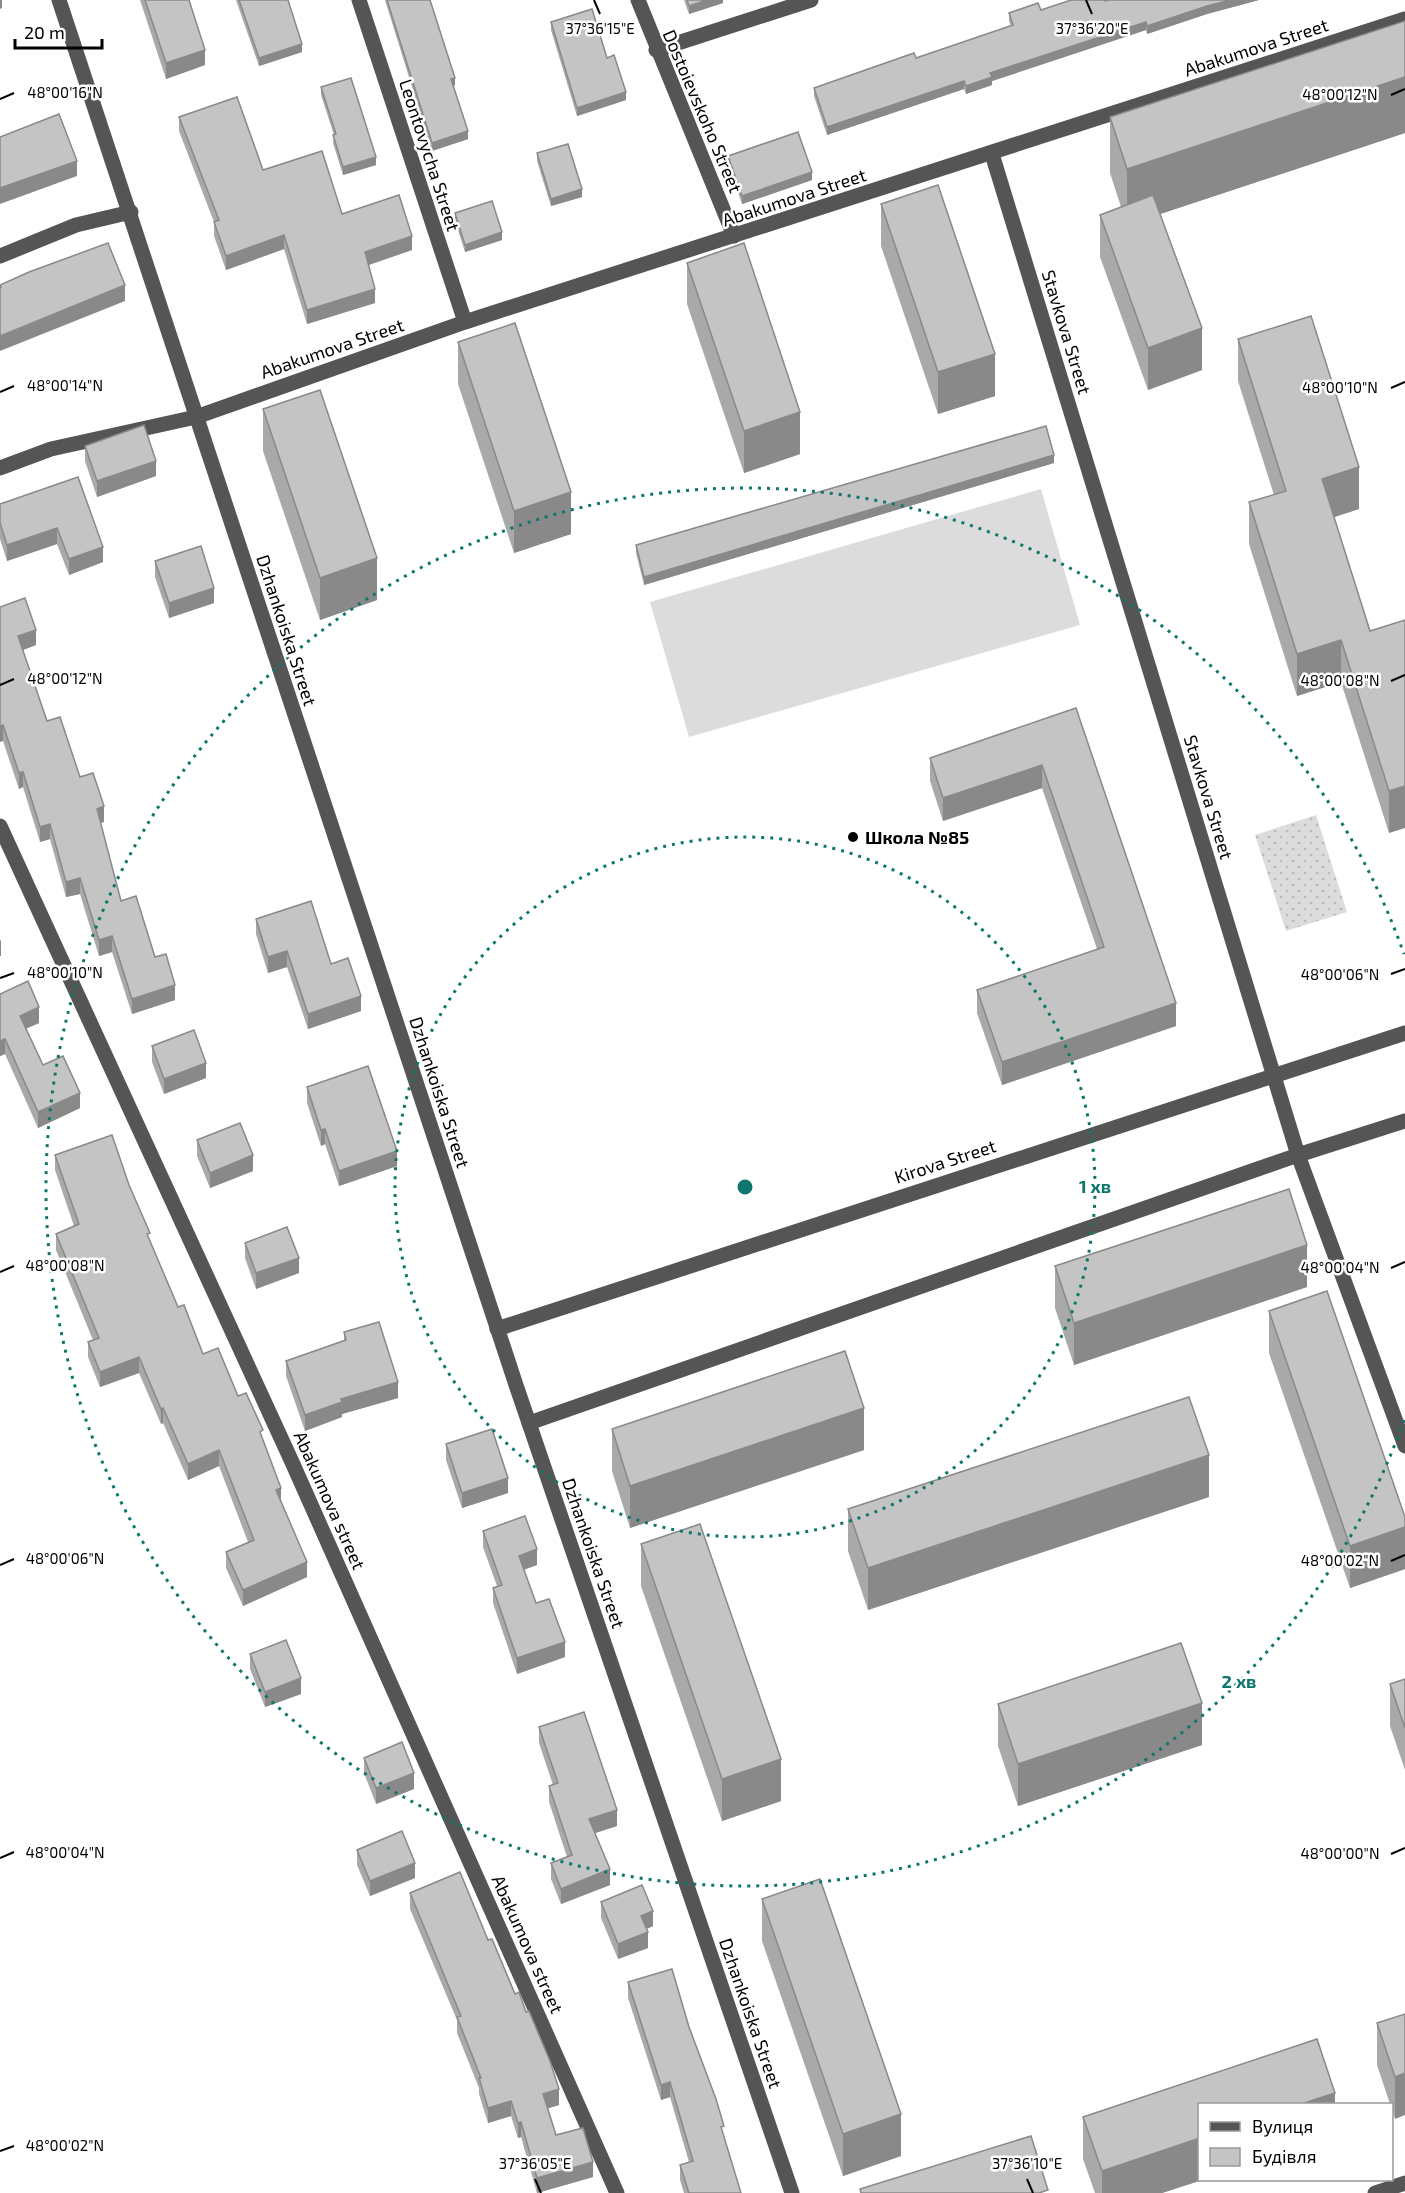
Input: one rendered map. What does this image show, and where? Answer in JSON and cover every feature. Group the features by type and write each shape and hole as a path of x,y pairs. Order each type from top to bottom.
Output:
{"street":[{"name":"Dzhankoiska Street","path":"59,0 131,212 196,417 497,1329 792,2193"},
{"name":"Leontovycha Street","path":"359,0 465,322"},
{"name":"Dostoievskoho Street","path":"638,0 656,50 735,236"},
{"path":"656,50 811,0"},
{"name":"Abakumova Street","path":"0,468 51,449 196,417 465,322 1405,19"},
{"name":"Stavkova Street","path":"992,154 1298,1155 1405,1446"},
{"path":"0,256 75,225 131,212"},
{"name":"Abakumova street","path":"0,826 292,1462 617,2193"},
{"name":"Kirova Street","path":"497,1329 1405,1033"},
{"path":"529,1423 1298,1155 1405,1121"},
{"path":"1375,2193 1405,2183"}],"shaded area":[{"path":"1041,489 1080,625 689,737 650,602"},
{"path":"1316,815 1347,912 1286,931 1255,835"}],"building":[{"path":"145,0 189,0 205,50 166,63"},
{"path":"239,0 288,0 302,44 259,58"},
{"path":"387,0 430,0 455,78 451,79 468,131 432,143"},
{"path":"687,0 707,0 689,6"},
{"path":"1071,0 1231,0 1147,26 1146,22 990,73 992,77 966,86 964,81 827,127 814,88 914,53 916,58 1013,25 1009,13 1038,3 1041,10"},
{"path":"592,9 607,58 614,55 626,92 577,108 551,22"},
{"path":"1405,21 1405,77 1127,169 1110,117"},
{"path":"351,78 376,157 343,167 333,135 336,134 321,87"},
{"path":"237,97 263,170 322,151 342,214 399,195 412,236 365,252 375,289 307,310 284,235 226,256 214,222 219,220 179,117"},
{"path":"59,114 77,161 0,188 0,137"},
{"path":"798,132 812,172 742,196 728,156"},
{"path":"568,144 582,189 551,199 537,153"},
{"path":"938,185 995,354 938,372 881,204"},
{"path":"1153,195 1202,328 1148,348 1100,215"},
{"path":"492,201 502,232 465,245 455,213"},
{"path":"108,243 125,285 0,336 0,285"},
{"path":"744,243 800,412 744,431 687,263"},
{"path":"1311,316 1359,467 1322,479 1370,631 1405,620 1405,786 1389,791 1341,640 1297,654 1249,502 1286,491 1238,339"},
{"path":"515,323 571,492 514,511 458,342"},
{"path":"320,390 377,558 320,578 263,409"},
{"path":"144,425 156,461 97,481 85,446"},
{"path":"1046,426 1054,455 644,577 636,545"},
{"path":"78,477 103,547 69,559 57,528 7,545 0,523 0,504"},
{"path":"201,546 214,588 169,603 155,561"},
{"path":"25,598 36,630 18,636 47,721 60,717 80,777 93,773 104,806 97,809 121,901 136,896 155,957 166,954 175,985 132,999 112,936 99,940 80,878 66,882 50,824 40,827 23,772 19,773 3,725 0,727 0,607"},
{"path":"1076,708 1176,1003 1002,1062 977,990 1104,947 1042,765 943,798 930,758"},
{"path":"311,901 331,964 348,958 361,996 308,1014 287,951 268,957 256,919"},
{"path":"28,981 39,1007 20,1016 43,1065 63,1056 80,1093 38,1112 5,1039 0,1041 0,994"},
{"path":"194,1030 206,1063 164,1079 152,1046"},
{"path":"368,1066 397,1151 339,1171 325,1129 321,1130 307,1087"},
{"path":"240,1123 253,1155 210,1173 197,1140"},
{"path":"112,1135 129,1185 150,1233 147,1234 178,1307 184,1305 203,1354 218,1348 238,1396 246,1393 263,1430 260,1432 281,1488 276,1490 307,1562 243,1590 226,1552 254,1540 219,1450 188,1464 139,1357 100,1372 88,1342 99,1338 56,1234 79,1224 55,1155"},
{"path":"1289,1189 1307,1245 1074,1323 1055,1266"},
{"path":"287,1227 299,1258 256,1273 245,1243"},
{"path":"1327,1291 1405,1517 1405,1527 1350,1546 1269,1311"},
{"path":"379,1322 398,1382 341,1399 342,1402 305,1415 286,1361 346,1340 344,1332"},
{"path":"845,1351 864,1408 630,1486 612,1429"},
{"path":"1189,1397 1209,1455 868,1568 848,1509"},
{"path":"492,1429 508,1478 462,1493 446,1444"},
{"path":"525,1516 537,1549 519,1556 536,1603 549,1599 565,1642 517,1658 493,1588 502,1585 483,1531"},
{"path":"700,1524 781,1759 722,1779 641,1544"},
{"path":"286,1640 301,1678 265,1692 250,1654"},
{"path":"1181,1643 1202,1703 1018,1764 998,1704"},
{"path":"1405,1679 1405,1728 1390,1684"},
{"path":"584,1712 617,1810 589,1819 610,1869 561,1889 551,1863 572,1855 549,1786 558,1783 539,1727"},
{"path":"402,1742 414,1773 376,1788 364,1758"},
{"path":"402,1831 415,1863 370,1881 357,1850"},
{"path":"460,1872 488,1940 492,1939 515,1994 519,1992 526,2012 529,2011 550,2061 559,2089 543,2094 556,2135 583,2128 593,2162 537,2178 521,2122 518,2123 511,2101 488,2108 479,2078 481,2078 457,2017 461,2016 410,1893"},
{"path":"820,1879 901,2114 843,2134 762,1899"},
{"path":"642,1885 653,1911 641,1916 648,1932 618,1944 601,1902"},
{"path":"672,1969 689,2027 716,2099 724,2126 721,2127 741,2193 689,2193 680,2165 693,2161 670,2082 661,2085 628,1982"},
{"path":"1405,2014 1405,2073 1395,2077 1377,2023"},
{"path":"1317,2039 1335,2093 1304,2103 1198,2103 1198,2139 1102,2171 1083,2117"},
{"path":"1031,2136 1048,2190 1039,2193 861,2193 860,2189"}],"place":[{"name":"Школа №85","path":"853,837"}]}
